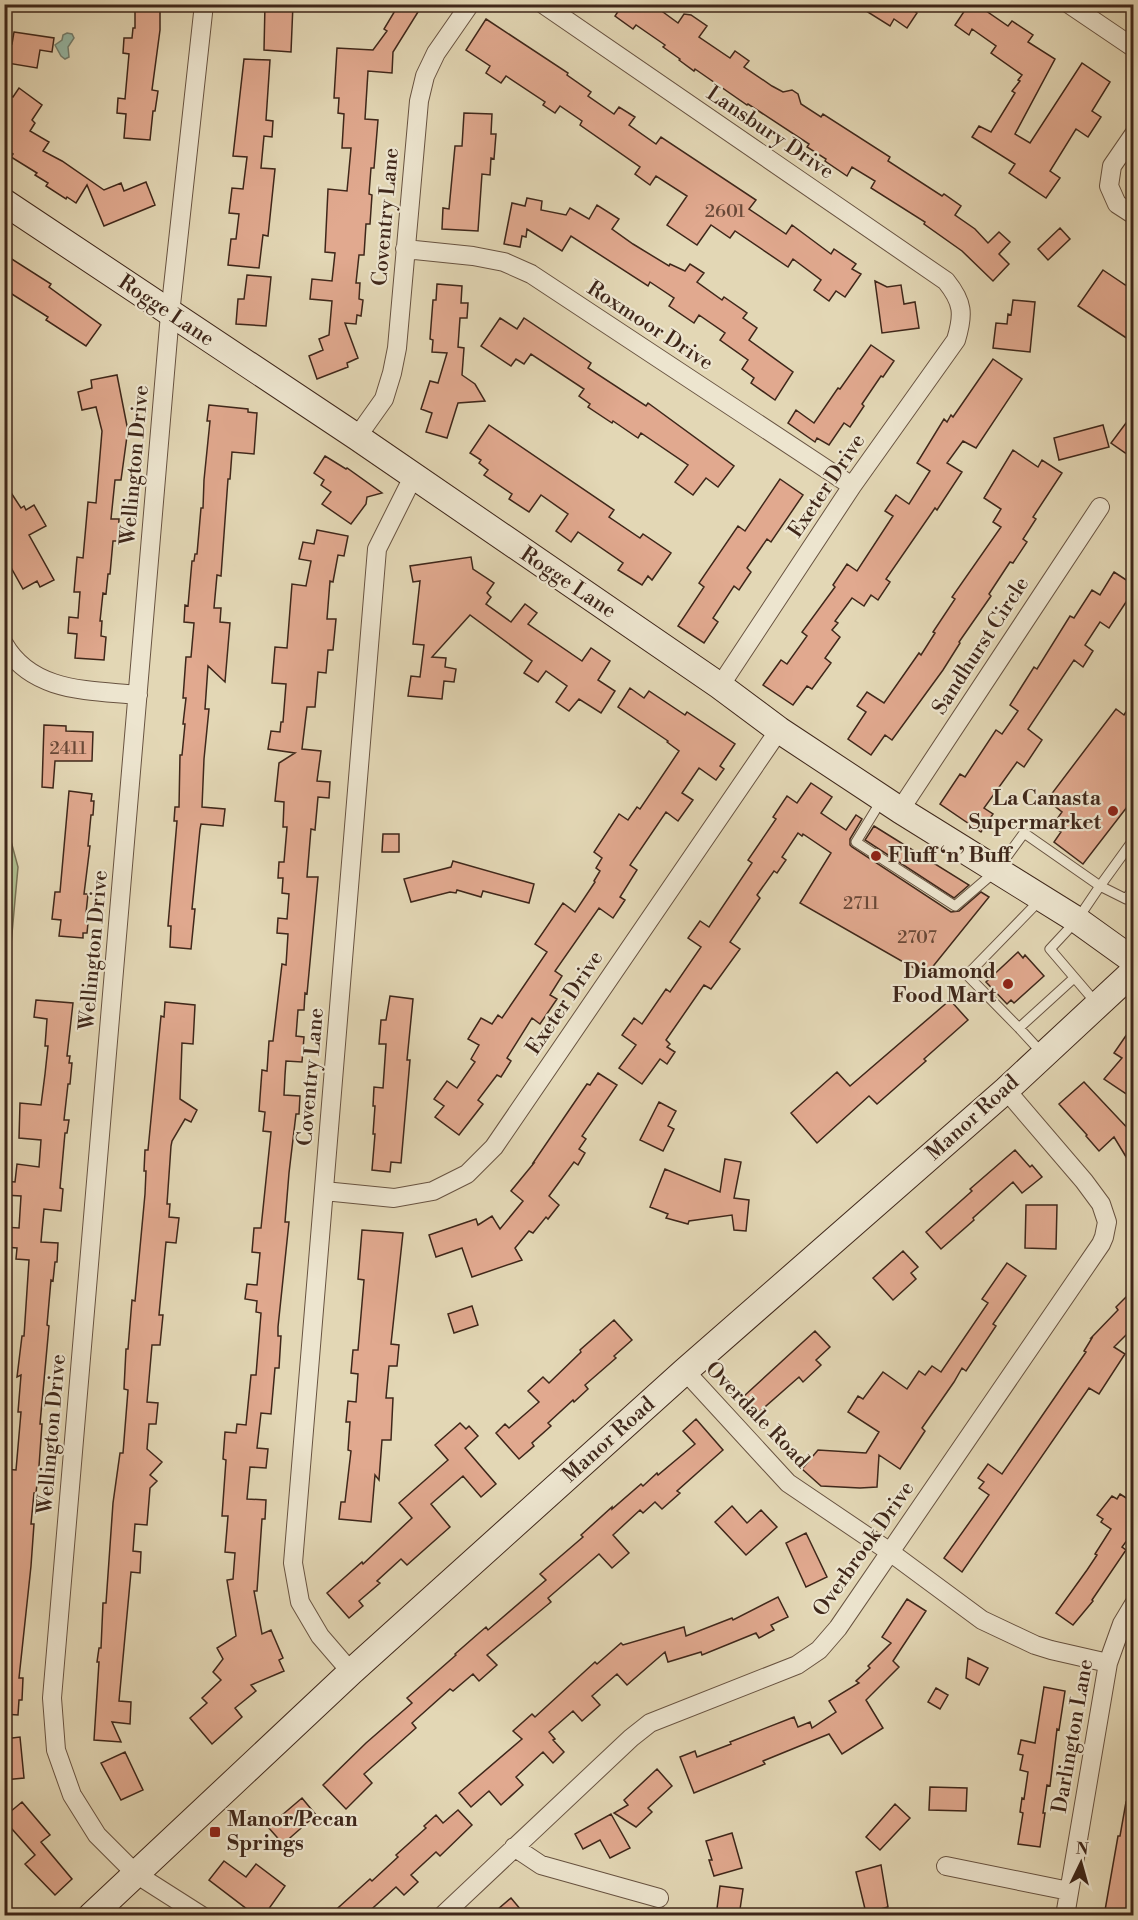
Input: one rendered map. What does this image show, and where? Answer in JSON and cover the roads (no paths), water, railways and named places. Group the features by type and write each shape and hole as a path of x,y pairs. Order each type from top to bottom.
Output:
{"main road":[{"name":"Rogge Lane","path":"4,202 357,437 720,686 779,730 891,805 1077,920 1134,962"},
{"name":"Manor Road","path":"100,1912 136,1874 351,1672 685,1371 1005,1090 1134,971"}],"street":[{"name":"Wellington Drive","path":"191,1913 136,1874 97,1835 72,1795 56,1750 52,1698 170,314 204,4"},
{"name":"Coventry Lane","path":"357,437 384,399 397,348 419,101 425,76 436,53 470,4"},
{"name":"Lansbury Drive","path":"543,4 946,281 956,293 961,308"},
{"path":"1068,4 1134,48"},
{"path":"1134,134 1112,166 1108,186 1117,204 1134,215"},
{"name":"Roxmoor Drive","path":"405,249 473,256 504,262 531,274 852,486"},
{"name":"Exeter Drive","path":"720,686 852,486 956,340 961,323 961,308"},
{"name":"Coventry Lane","path":"351,1672 320,1636 300,1602 293,1563 377,549 413,477"},
{"name":"Sandhurst Circle","path":"891,805 1100,507"},
{"path":"4,644 35,676 49,683 65,687 138,695"},
{"name":"Exeter Drive","path":"324,1191 394,1198 433,1191 466,1174 494,1147 779,730"},
{"name":"Overbrook Drive","path":"442,1916 622,1746 650,1723 797,1665 819,1650 838,1628 890,1552 1104,1237 1107,1221 1101,1204 1084,1181 1005,1090"},
{"name":"Overdale Road","path":"685,1371 788,1483 890,1552 982,1620 1051,1650 1108,1663"},
{"name":"Darlington Lane","path":"1065,1916 1108,1663 1122,1624 1134,1604"},
{"path":"514,1847 541,1865 659,1898"},
{"path":"946,1866 1069,1891"}],"lane":[{"path":"891,805 856,842 954,906 997,870 1024,833 1100,885 1126,899 1134,888"},
{"path":"1098,1004 1050,949 1077,920 1134,839"},
{"path":"1042,898 967,975 1043,1055"},
{"path":"1019,1028 1074,978"}],"place":[{"name":"La Canasta Supermarket","path":"1113,811"},
{"name":"Fluff ‘n’ Buff","path":"876,856"},
{"name":"Diamond Food Mart","path":"1008,984"},
{"name":"Manor/Pecan Springs","path":"215,1832"}]}
